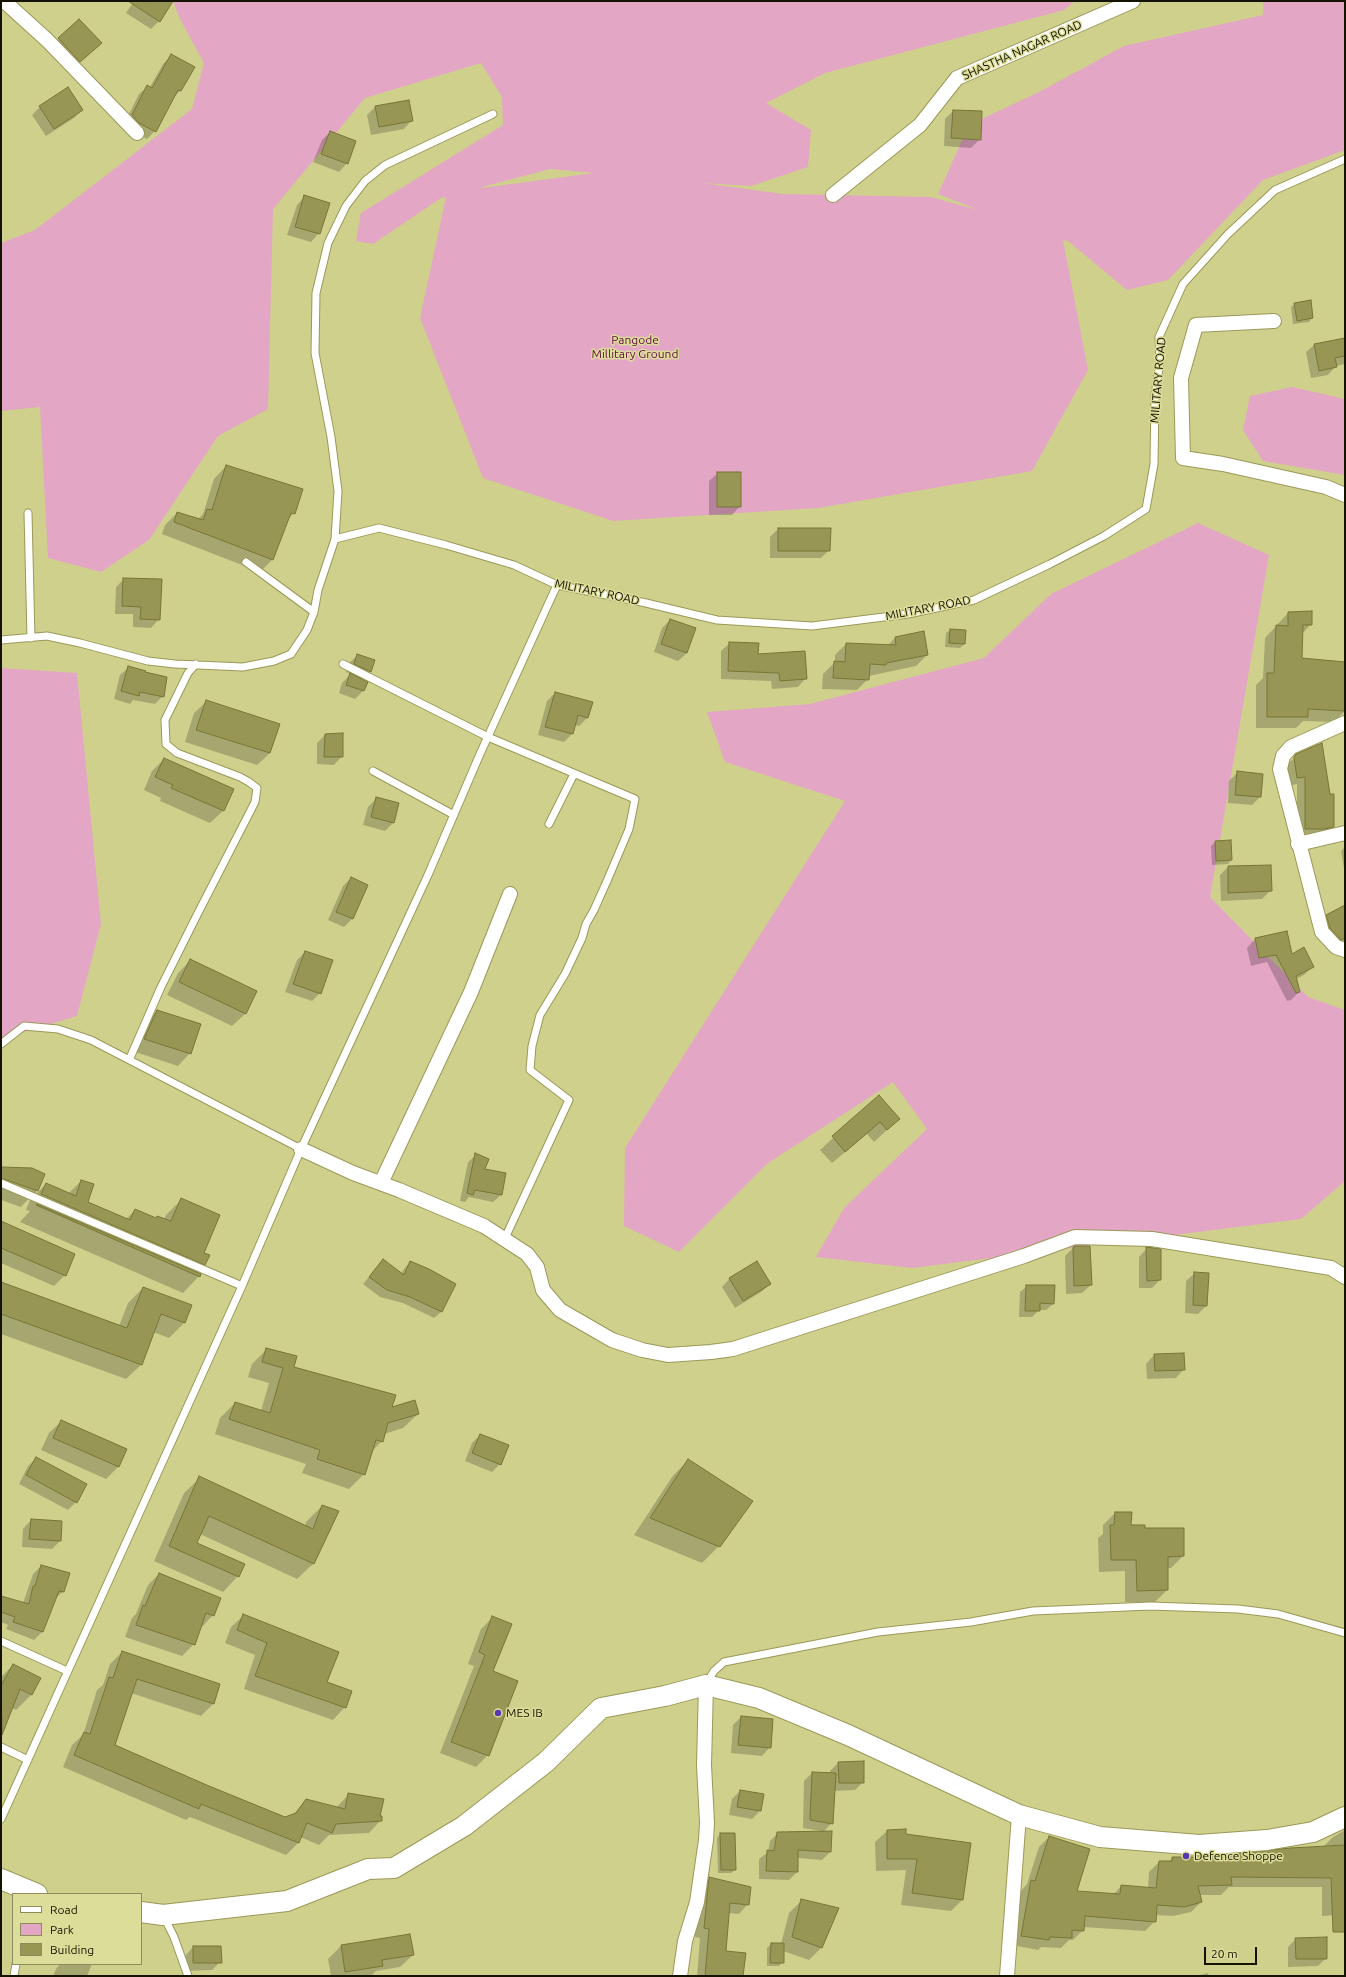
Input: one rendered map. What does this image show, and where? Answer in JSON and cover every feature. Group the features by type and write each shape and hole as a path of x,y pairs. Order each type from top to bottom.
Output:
{"main road":[{"path":"142,1912 163,1915 287,1901 368,1869 394,1868 464,1826 546,1762 601,1708 665,1696 706,1684 759,1698 848,1735 1020,1815 1100,1837 1199,1845 1267,1840 1312,1832 1345,1817"},
{"path":"1,1879 31,1893"}],"street":[{"path":"4,1 47,40 137,133"},
{"name":"SHASTHA NAGAR ROAD","path":"834,195 920,125 957,78 1133,1"},
{"path":"1274,321 1196,325 1181,378 1183,458 1223,464 1326,487 1345,495"},
{"path":"1345,722 1291,747 1283,756 1280,769 1298,844 1322,932 1336,947 1345,950"},
{"path":"1298,844 1345,833"},
{"path":"381,1183 471,992 510,894"},
{"path":"301,1149 484,1226 505,1238 527,1254 537,1267 543,1290 560,1310 612,1340 642,1350 668,1355 733,1349 1024,1256 1075,1237 1152,1239 1331,1268 1345,1278"},
{"path":"680,1976 685,1941 697,1902 706,1840 707,1823 704,1765 706,1684"},
{"path":"1007,1976 1020,1815"}],"lane":[{"path":"1,640 47,636 148,661 175,664 243,667 274,661 291,654 307,630 314,612 318,590 335,539 338,491 331,437 315,353 316,293 328,243 346,206 365,182 385,165 493,114"},
{"name":"MILITARY ROAD","path":"335,539 379,528 446,545 514,565 557,585 646,603 717,620 812,626 908,614 974,600 1050,564 1104,536 1146,509 1154,464 1155,396 1160,361 1159,337 1184,284 1228,234 1275,190 1345,159"},
{"path":"28,513 31,638"},
{"path":"246,562 314,612"},
{"path":"1,1819 242,1286 301,1149 454,815 557,585"},
{"path":"130,1058 161,987 255,802 257,788 249,782 240,777 177,753 166,744 165,720 188,673 196,664"},
{"path":"343,664 488,737 635,799 629,829 594,910 586,924 582,938 564,974 540,1015 532,1046 530,1070 569,1100 505,1238"},
{"path":"373,771 454,815"},
{"path":"549,824 574,774"},
{"path":"1,1044 24,1026 58,1029 91,1040 130,1058 301,1149"},
{"path":"1,1183 242,1286"},
{"path":"706,1684 714,1671 724,1662 878,1632 971,1622 1033,1611 1150,1606 1238,1609 1278,1614 1345,1633"},
{"path":"1,1641 67,1671"},
{"path":"1,1748 28,1760"},
{"path":"163,1915 174,1937 188,1976"},
{"path":"14,1976 16,1965"}],"green space":[{"name":"Pangode Millitary Ground","path":"173,1 1075,1 1064,10 825,73 766,103 811,130 808,167 751,186 703,183 783,194 930,197 979,210 938,194 969,125 1041,91 1124,46 1263,15 1263,1 1345,1 1345,150 1263,180 1168,280 1127,290 1068,241 1063,240 1088,370 1032,471 818,508 613,521 483,478 420,318 446,197 441,198 373,244 356,241 361,213 503,125 502,97 481,63 365,98 273,209 268,409 218,436 149,540 101,572 48,558 40,407 1,411 1,243 35,230 192,109 204,63 180,19","holes":["550,169 594,173 482,188"]},
{"path":"1292,387 1345,399 1345,475 1263,461 1243,430 1250,396"},
{"path":"1198,523 1269,555 1210,897 1308,997 1345,1010 1345,1181 1301,1219 912,1268 816,1257 844,1208 927,1129 893,1082 768,1163 679,1252 624,1226 625,1148 845,801 725,762 707,712 810,704 984,658 1051,594"},
{"path":"1,668 77,673 101,924 77,1016 1,1039"}],"building":[{"path":"128,1 173,1 160,22"},
{"path":"79,19 102,43 80,62 58,38"},
{"path":"171,54 195,67 181,91 178,90 156,132 139,123 132,115 147,85 152,88"},
{"path":"68,87 83,110 54,129 39,106"},
{"path":"409,100 413,121 379,127 375,106"},
{"path":"953,110 982,111 981,140 951,138"},
{"path":"330,131 356,141 348,164 321,154"},
{"path":"304,195 330,203 320,234 295,227"},
{"path":"1311,300 1313,318 1297,321 1294,303"},
{"path":"1345,338 1345,356 1335,358 1337,367 1319,371 1314,344"},
{"path":"226,465 303,489 295,514 291,513 273,560 174,522 177,512 203,520 207,509 212,510"},
{"path":"717,472 741,472 741,507 717,507"},
{"path":"778,528 831,528 830,551 778,551"},
{"path":"123,578 162,579 160,620 140,619 141,607 122,606"},
{"path":"1312,611 1312,625 1303,625 1302,658 1345,662 1345,711 1308,709 1308,717 1267,717 1267,673 1274,673 1276,625 1288,626 1288,612"},
{"path":"670,619 696,628 687,653 661,644"},
{"path":"950,629 966,630 965,644 949,643"},
{"path":"924,631 928,655 886,663 886,665 870,664 869,680 833,678 834,661 845,662 846,643 896,645 895,637"},
{"path":"729,642 759,643 758,654 805,651 807,679 780,681 779,673 728,671"},
{"path":"357,654 375,660 371,672 354,664"},
{"path":"128,666 167,677 164,697 140,692 139,696 121,691"},
{"path":"350,673 368,682 364,691 346,685"},
{"path":"555,692 593,702 588,718 578,715 573,734 545,727"},
{"path":"206,700 280,724 270,753 196,730"},
{"path":"343,733 343,757 324,757 325,734"},
{"path":"1322,743 1330,794 1334,794 1334,827 1324,829 1305,829 1305,777 1297,778 1294,757 1296,754"},
{"path":"164,758 234,789 224,811 171,788 173,785 155,777"},
{"path":"1237,771 1263,774 1261,797 1235,795"},
{"path":"376,797 399,803 394,823 371,817"},
{"path":"1231,840 1232,860 1216,861 1215,841"},
{"path":"1271,865 1272,891 1228,893 1228,866"},
{"path":"351,877 368,885 353,919 336,912"},
{"path":"1345,905 1345,938 1341,940 1330,928 1326,915"},
{"path":"1287,931 1292,954 1304,947 1314,967 1296,976 1300,992 1296,993 1276,955 1259,958 1255,938"},
{"path":"305,951 333,960 321,994 293,984"},
{"path":"190,959 257,991 246,1014 179,982"},
{"path":"157,1010 201,1024 191,1054 144,1039"},
{"path":"879,1095 900,1119 887,1130 880,1122 845,1152 832,1136"},
{"path":"475,1153 489,1159 485,1169 506,1173 502,1195 475,1190 473,1195 467,1193"},
{"path":"1,1167 32,1168 45,1174 38,1191 1,1178"},
{"path":"81,1180 94,1184 88,1202 130,1220 135,1209 156,1218 157,1216 171,1221 181,1198 220,1215 204,1253 210,1255 205,1265 41,1194 46,1183 76,1196"},
{"path":"37,1204 201,1274 200,1277 36,1205"},
{"path":"1,1221 75,1254 66,1276 1,1248"},
{"path":"1090,1246 1092,1285 1074,1286 1073,1247"},
{"path":"1146,1247 1161,1249 1161,1280 1147,1281"},
{"path":"383,1259 404,1275 410,1261 429,1269 456,1284 442,1312 410,1297 387,1290 369,1277"},
{"path":"757,1261 771,1284 743,1301 729,1278"},
{"path":"1194,1272 1209,1273 1207,1306 1193,1305"},
{"path":"1,1282 127,1328 143,1287 192,1305 185,1323 161,1314 142,1365 1,1314"},
{"path":"1026,1285 1055,1285 1054,1304 1040,1303 1040,1311 1025,1311"},
{"path":"266,1348 297,1356 294,1367 396,1395 392,1407 415,1400 419,1414 388,1423 383,1442 376,1440 365,1475 317,1459 320,1450 229,1419 235,1402 270,1413 283,1368 262,1362"},
{"path":"1184,1353 1185,1370 1155,1371 1154,1354"},
{"path":"61,1420 127,1449 119,1467 53,1438"},
{"path":"480,1434 509,1445 501,1465 472,1453"},
{"path":"36,1457 87,1484 77,1503 26,1475"},
{"path":"688,1459 753,1501 720,1547 650,1518"},
{"path":"199,1476 313,1529 322,1505 339,1511 314,1564 209,1516 197,1543 245,1564 239,1577 169,1546"},
{"path":"1115,1512 1132,1512 1131,1525 1145,1525 1145,1528 1184,1528 1184,1556 1168,1557 1168,1590 1137,1591 1136,1560 1111,1560 1110,1525 1114,1525"},
{"path":"31,1519 62,1521 61,1541 29,1539"},
{"path":"41,1565 70,1573 64,1592 59,1591 43,1632 13,1622 15,1617 1,1612 1,1596 29,1604 33,1586 35,1586"},
{"path":"159,1573 221,1598 214,1616 206,1613 195,1645 136,1625 143,1605 145,1606"},
{"path":"243,1614 339,1652 327,1682 352,1691 346,1708 255,1676 267,1643 237,1630"},
{"path":"492,1616 512,1624 493,1671 518,1681 489,1756 451,1742 485,1655 479,1652"},
{"path":"122,1651 220,1684 214,1704 137,1679 115,1745 285,1817 296,1813 306,1799 345,1809 348,1793 384,1799 380,1816 382,1816 382,1821 336,1824 332,1833 307,1823 299,1843 201,1804 199,1809 74,1755 84,1732 90,1734 109,1677 113,1678"},
{"path":"13,1664 41,1678 32,1695 20,1689 2,1735 1,1686"},
{"path":"741,1716 773,1719 771,1748 738,1745"},
{"path":"864,1761 864,1783 839,1783 838,1762"},
{"path":"812,1772 836,1773 833,1824 810,1820"},
{"path":"740,1790 764,1794 761,1811 737,1807"},
{"path":"906,1829 906,1834 971,1843 963,1900 912,1893 917,1859 887,1859 887,1830"},
{"path":"832,1831 831,1852 798,1850 798,1872 766,1871 767,1850 774,1851 777,1832"},
{"path":"720,1833 735,1833 736,1870 721,1870"},
{"path":"1049,1836 1090,1849 1077,1891 1120,1894 1121,1885 1156,1888 1159,1861 1172,1861 1172,1857 1203,1857 1290,1848 1345,1845 1345,1932 1333,1932 1331,1878 1231,1877 1232,1885 1198,1886 1202,1902 1184,1907 1157,1905 1156,1922 1085,1916 1084,1931 1072,1930 1072,1938 1050,1937 1049,1940 1021,1936 1031,1880 1035,1881"},
{"path":"709,1877 751,1887 749,1905 730,1903 726,1951 746,1953 743,1976 705,1976 709,1929 704,1928"},
{"path":"801,1899 839,1908 822,1948 792,1937"},
{"path":"410,1934 414,1955 382,1960 383,1966 345,1972 341,1945"},
{"path":"1327,1937 1327,1959 1296,1959 1295,1938"},
{"path":"771,1943 784,1943 784,1963 770,1963"},
{"path":"193,1946 221,1946 222,1963 193,1963"}],"place":[{"name":"MES IB","path":"498,1713"},
{"name":"Defence Shoppe","path":"1186,1856"}]}
